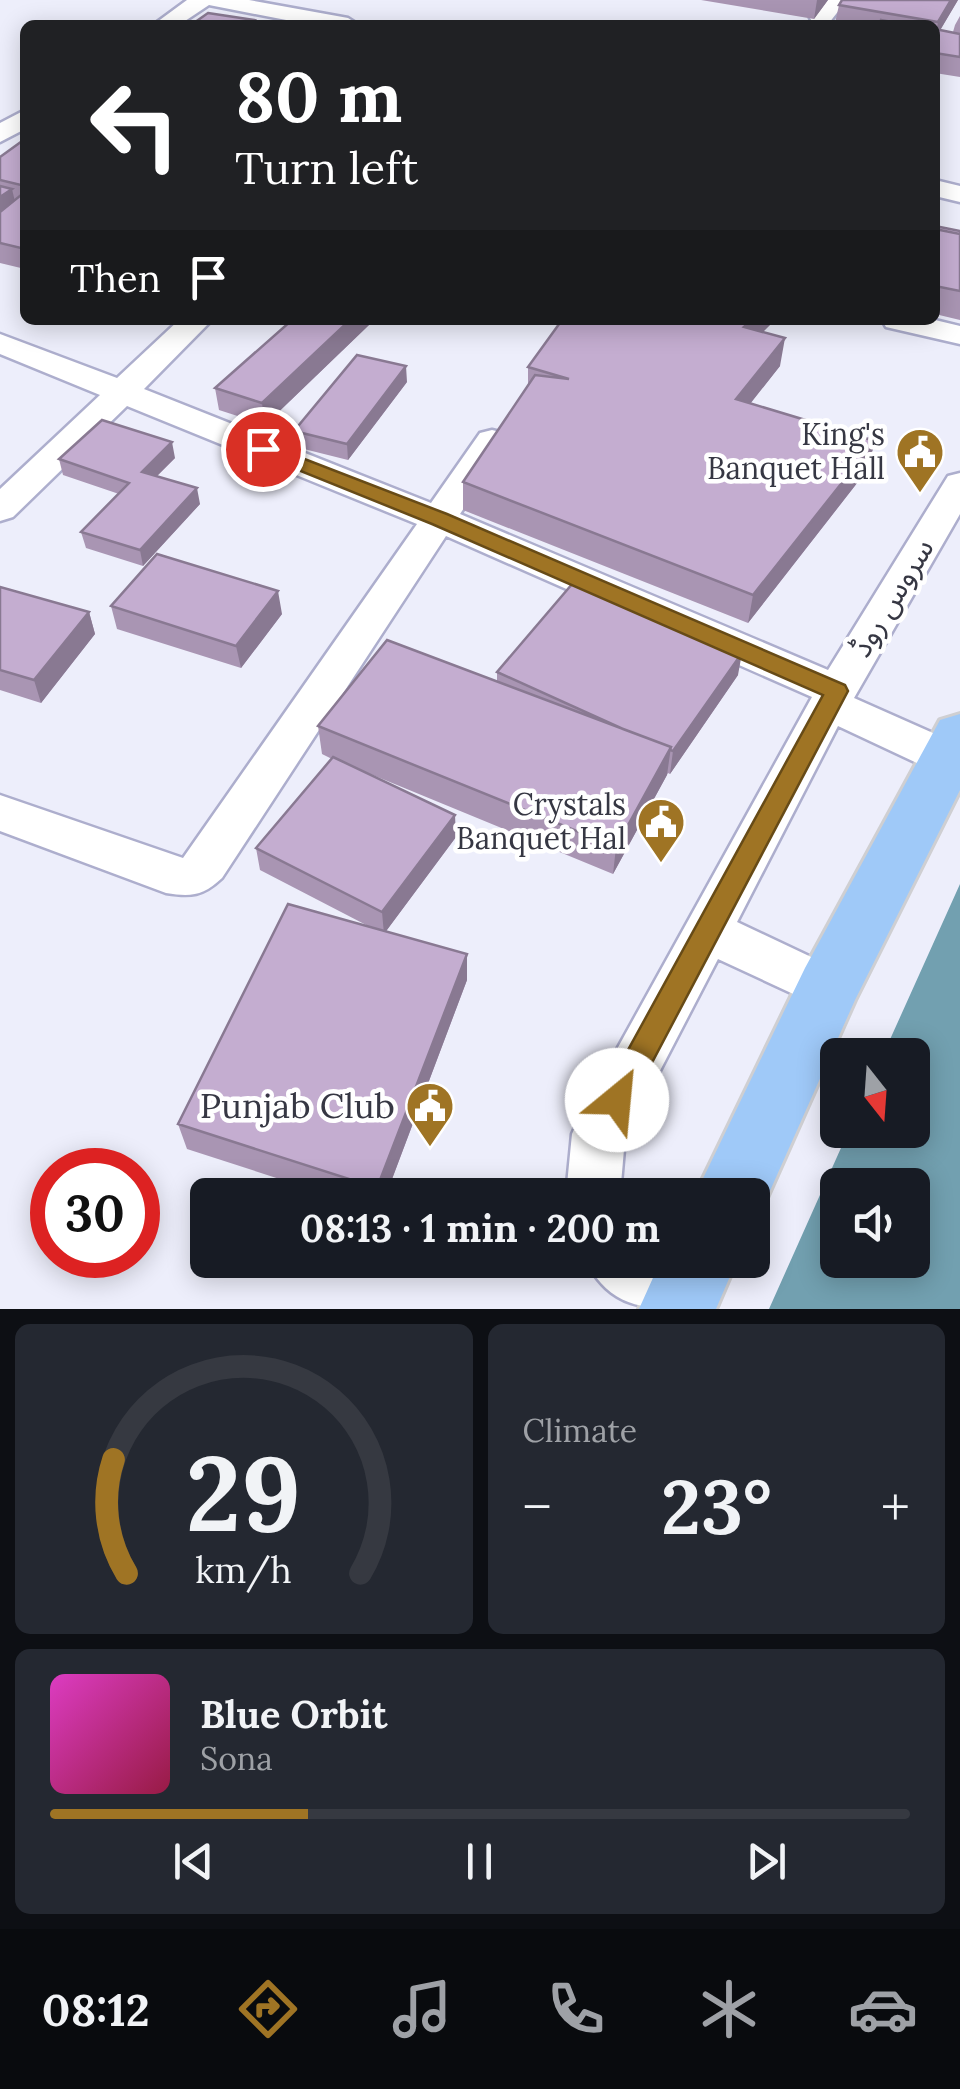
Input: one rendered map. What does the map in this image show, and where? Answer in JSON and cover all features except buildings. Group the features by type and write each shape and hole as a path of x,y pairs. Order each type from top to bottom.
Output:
{"main road":[{"path":"738,1178 828,988 955,748"},
{"path":"675,1309 691,1278"}],"street":[{"path":"172,20 202,0"},
{"path":"213,0 296,7 334,20"},
{"path":"0,509 192,325"},
{"path":"919,325 960,335"},
{"path":"0,343 439,519 833,698 955,748"},
{"path":"0,813 166,874 191,878 206,866 516,403"},
{"name":"سروس روڈ","path":"592,1178 599,1134 705,930 833,698 960,484"},
{"path":"705,930 828,988"},
{"path":"627,1278 675,1309"}],"water":[{"path":"960,884 960,1309 769,1309 820,1195 820,1278 930,1278 930,1168 832,1168 841,1148 930,1148 930,1038 891,1038"}],"place":[{"name":"King's Banquet Hall","path":"920,494"},
{"name":"Crystals Banquet Hal","path":"661,864"},
{"name":"Punjab Club","path":"430,1148"}],"route":[{"path":"263,449 439,519 837,691 705,930 617,1100"}]}
